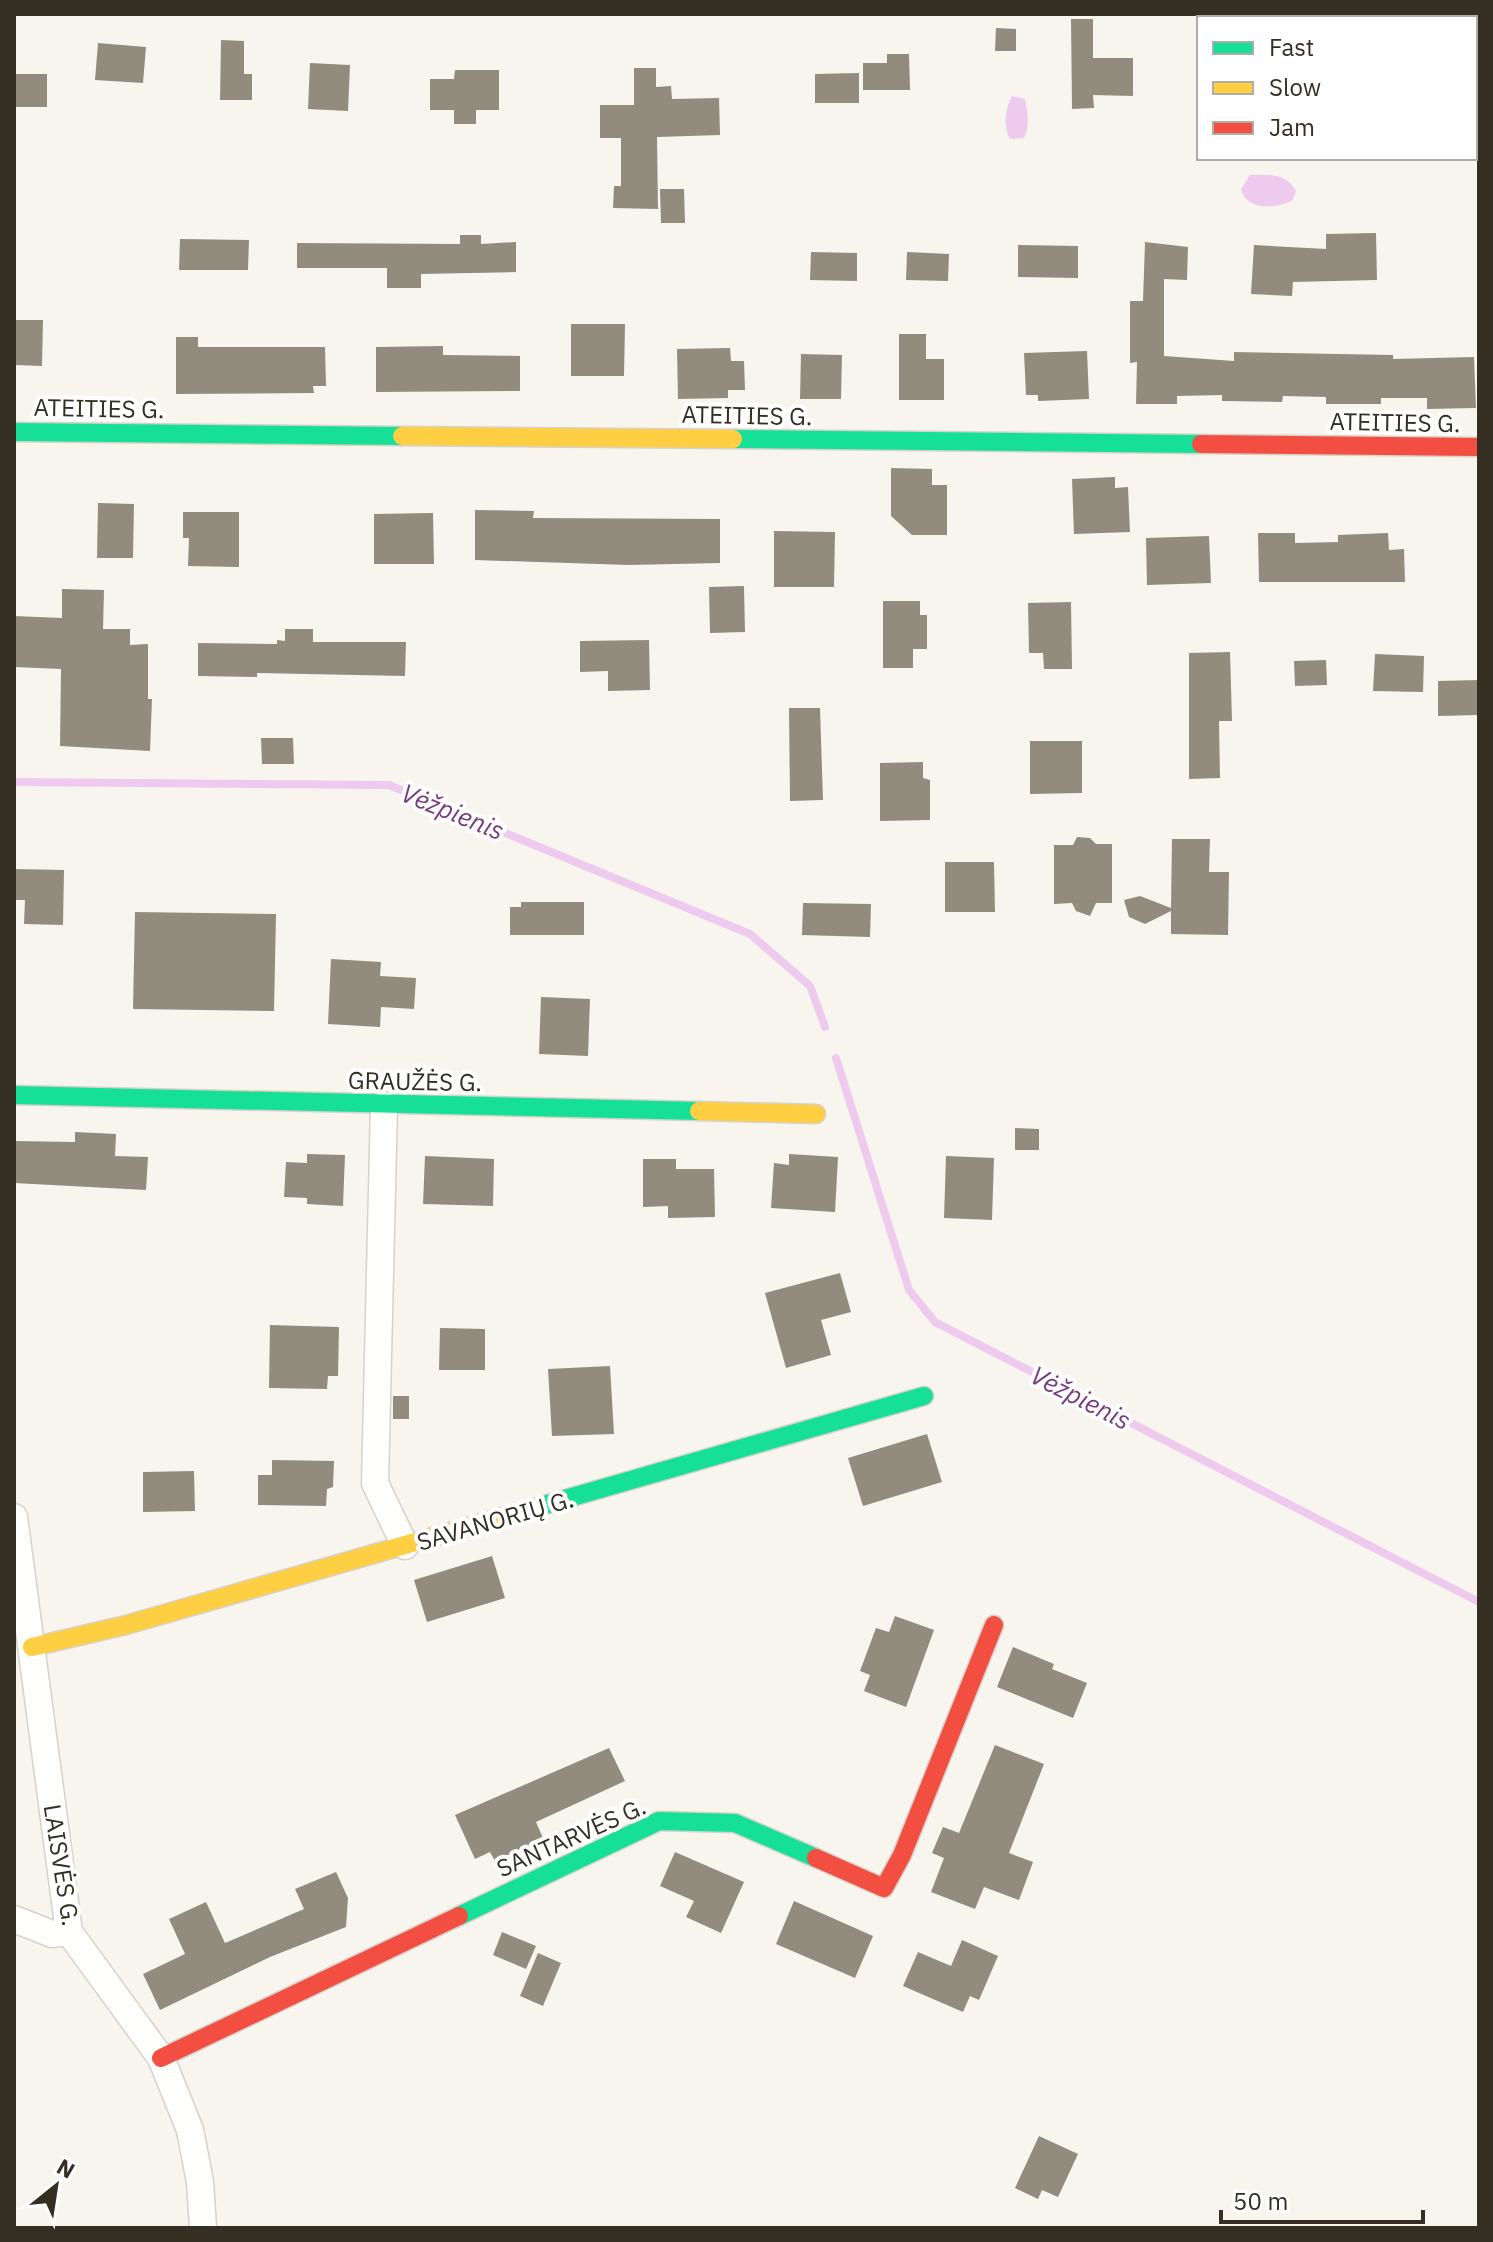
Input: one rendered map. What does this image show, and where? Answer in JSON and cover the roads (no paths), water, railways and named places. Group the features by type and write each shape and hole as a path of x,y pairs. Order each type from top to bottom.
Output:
{"street":[{"name":"ATEITIES G.","path":"14,432 1479,447"},
{"name":"GRAUŽĖS G.","path":"14,1095 816,1114"},
{"name":"SAVANORIŲ G.","path":"384,1105 375,1483 405,1546 924,1396"},
{"name":"LAISVĖS G.","path":"14,1517 69,1932 161,2058 190,2130 200,2182 203,2228"},
{"path":"32,1647 70,1640 405,1546"},
{"name":"SANTARVĖS G.","path":"161,2058 659,1821 735,1823 884,1888 902,1855 994,1625"},
{"path":"14,1919 52,1934 69,1932"}],"waterway":[{"name":"Vėžpienis","path":"14,782 389,785 750,934 810,986 825,1027"},
{"name":"Vėžpienis","path":"836,1058 909,1290 935,1322 1479,1602"}]}
